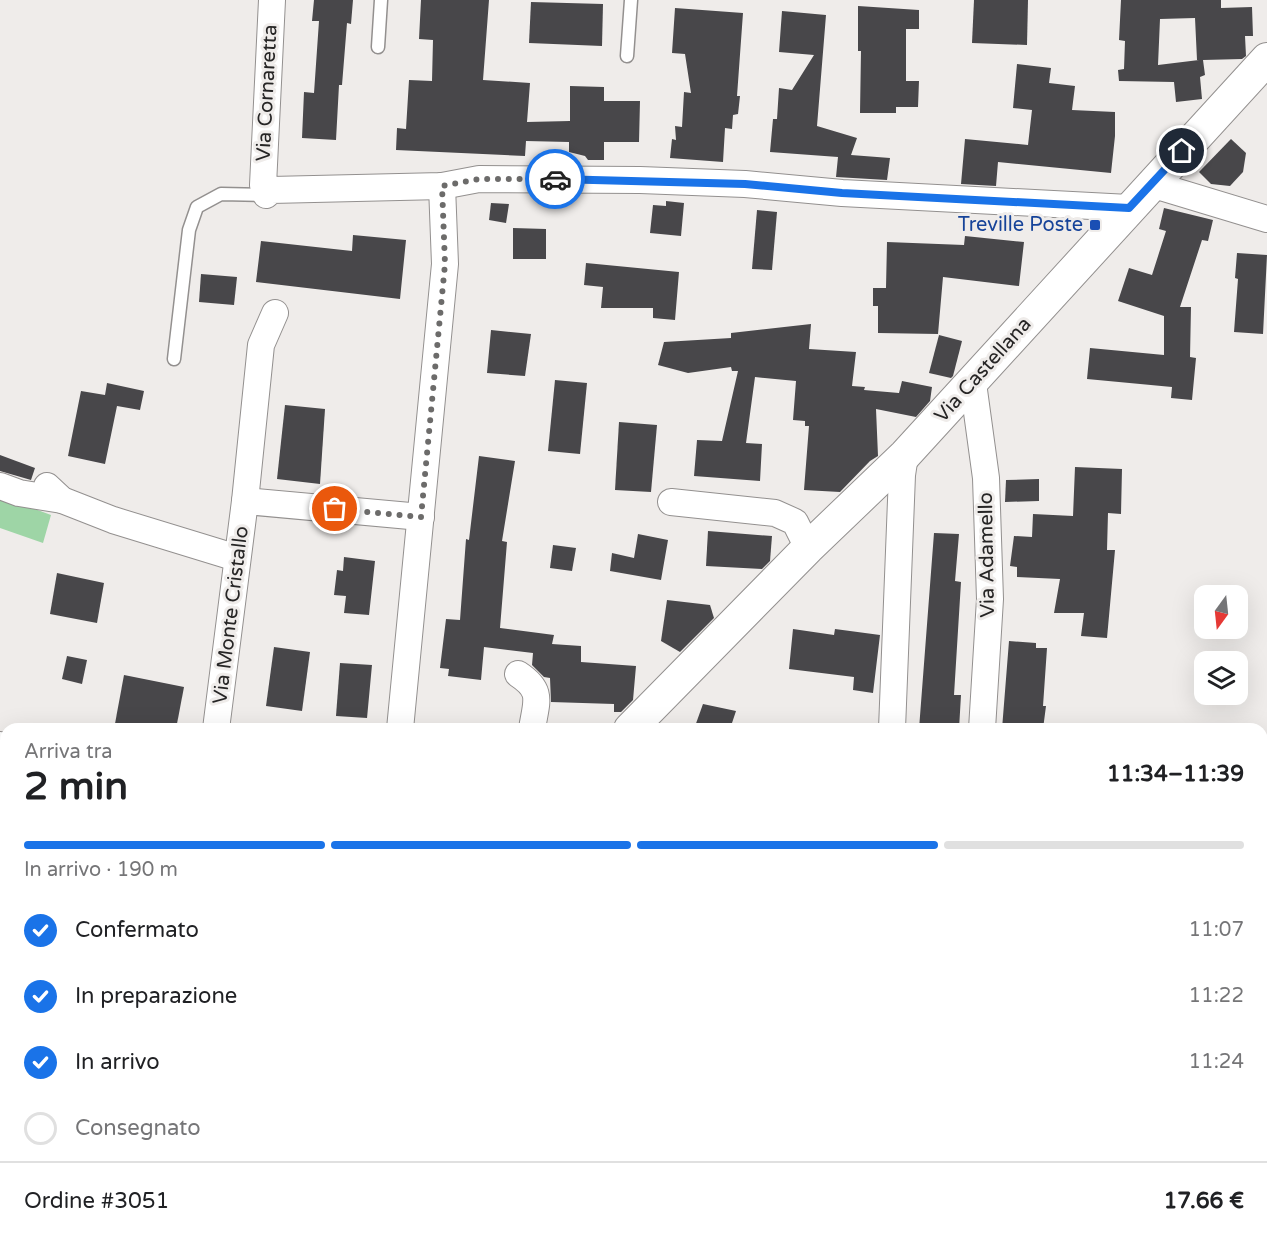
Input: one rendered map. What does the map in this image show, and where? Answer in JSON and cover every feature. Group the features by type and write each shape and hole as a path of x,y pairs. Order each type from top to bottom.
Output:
{"street":[{"name":"Via Cornaretta","path":"265,190 272,0"},
{"name":"Via Castellana","path":"636,723 808,548 905,454 1267,59"},
{"path":"265,190 442,186 479,179 652,180 745,184 842,193 1129,208"},
{"path":"1151,184 1267,219"},
{"path":"401,723 445,264 442,186"},
{"name":"Via Monte Cristallo","path":"217,723 245,501 261,345 275,313"},
{"name":"Via Adamello","path":"972,382 986,478 990,599 982,723"},
{"path":"892,723 902,475 905,454"},
{"path":"0,486 19,493 55,493 113,520 237,558"},
{"name":"Via Monte Cristallo","path":"245,501 421,517"},
{"path":"671,502 775,513 795,522 808,548"},
{"path":"518,674 531,682 536,695 533,723"}],"lane":[{"path":"378,47 381,0"},
{"path":"627,56 631,0"},
{"path":"174,359 189,230 197,207 221,194 265,190"}],"green space":[{"path":"0,496 51,515 43,543 0,528"}],"building":[{"path":"314,0 353,0 351,24 347,23 342,85 339,85 336,140 302,138 304,92 314,93 319,21 312,21"},
{"path":"421,0 489,0 483,80 530,83 527,122 570,121 570,86 604,87 604,101 640,101 639,142 604,142 604,160 588,160 585,156 569,152 569,142 526,141 525,156 396,150 397,128 406,129 409,80 432,81 433,40 419,39"},
{"path":"974,0 1028,0 1027,45 972,43"},
{"path":"1121,0 1221,0 1221,8 1252,7 1253,36 1245,36 1246,56 1242,59 1203,60 1205,75 1200,77 1202,99 1176,102 1174,82 1119,81 1118,70 1124,69 1125,41 1119,40","holes":["1195,18 1197,60 1199,60 1158,65 1160,19"]},
{"path":"531,2 603,4 602,46 529,43"},
{"path":"858,6 919,10 919,29 906,29 906,81 919,81 918,107 896,107 896,113 860,113 861,51 858,51"},
{"path":"675,8 743,13 737,96 740,96 738,114 733,115 732,129 725,128 723,162 670,158 672,139 676,140 675,126 682,127 684,92 691,93 685,54 672,53"},
{"path":"782,11 826,15 817,126 857,138 851,155 890,158 887,180 836,177 838,157 770,152 773,119 777,119 779,88 792,90 814,55 779,52"},
{"path":"1017,64 1051,68 1049,83 1075,86 1072,110 1115,112 1111,173 998,162 996,186 961,184 965,139 1028,145 1032,110 1013,108"},
{"path":"1231,139 1246,153 1243,172 1230,186 1211,184 1199,172"},
{"path":"666,201 684,203 681,236 650,233 653,205 666,206"},
{"path":"491,203 509,204 506,223 489,220"},
{"path":"1164,208 1213,220 1208,241 1202,240 1180,307 1191,307 1190,357 1196,358 1192,400 1171,398 1172,387 1087,379 1090,348 1164,355 1164,316 1118,301 1129,268 1152,275 1166,231 1159,229"},
{"path":"757,210 777,212 772,270 752,269"},
{"path":"513,228 546,229 546,259 513,259"},
{"path":"353,235 406,240 400,299 256,282 261,241 352,251"},
{"path":"965,236 1024,242 1019,286 943,277 938,334 878,333 878,306 873,306 873,288 886,288 887,242 964,245"},
{"path":"1237,253 1267,255 1263,334 1234,332 1238,279 1235,278"},
{"path":"586,263 679,272 675,320 653,318 653,308 601,308 603,287 584,285"},
{"path":"201,274 237,277 234,305 199,302"},
{"path":"811,324 809,349 856,352 852,386 865,387 864,390 899,393 902,381 932,387 930,401 916,417 876,409 878,456 870,461 840,492 804,490 809,426 805,426 805,421 793,420 796,381 755,377 746,443 762,444 760,481 694,476 697,440 722,441 738,371 732,371 731,367 688,373 658,365 664,342 731,338 731,333"},
{"path":"491,330 531,334 525,376 487,373"},
{"path":"939,335 962,341 951,378 929,373"},
{"path":"555,380 587,383 580,454 548,451"},
{"path":"107,383 144,391 140,410 117,406 105,464 68,456 81,391 105,395"},
{"path":"285,405 325,409 320,484 277,479"},
{"path":"619,422 657,425 651,492 615,490"},
{"path":"0,455 35,468 31,480 0,471"},
{"path":"479,456 515,461 502,541 507,542 500,628 554,635 552,644 581,646 581,662 636,666 633,700 621,712 614,712 614,704 551,702 550,678 544,677 532,665 533,653 484,647 481,680 448,676 449,669 440,668 446,619 460,620 466,539 469,540"},
{"path":"1075,467 1122,469 1121,514 1108,513 1107,550 1115,550 1107,638 1081,636 1084,613 1054,613 1060,579 1017,577 1017,567 1010,566 1014,536 1032,537 1033,514 1073,516"},
{"path":"1039,479 1039,501 1005,502 1006,480"},
{"path":"708,531 772,536 770,561 762,569 706,566"},
{"path":"934,533 959,534 955,581 961,582 954,695 961,695 959,723 919,723"},
{"path":"638,534 668,540 661,580 610,571 612,553 634,558"},
{"path":"553,545 576,548 572,571 550,568"},
{"path":"344,557 375,561 369,615 344,613 346,596 334,595 337,570 343,571"},
{"path":"57,573 104,583 97,623 50,614"},
{"path":"667,600 710,605 714,618 680,652 661,641"},
{"path":"793,629 834,635 835,629 880,635 873,693 853,690 854,677 789,669"},
{"path":"1009,641 1036,643 1036,648 1047,648 1044,723 1002,723"},
{"path":"274,647 310,652 302,711 266,706"},
{"path":"67,656 87,660 82,684 62,679"},
{"path":"340,663 372,665 367,718 336,716"},
{"path":"124,675 184,687 177,723 115,723"},
{"path":"703,704 736,711 732,723 696,723"}],"way so far":[{"path":"335,509 421,517 445,264 442,186 479,179 555,179"}],"place":[{"name":"Treville Poste","path":"1095,225"}],"route":[{"path":"555,179 745,184 842,193 1129,208 1182,151"}]}
